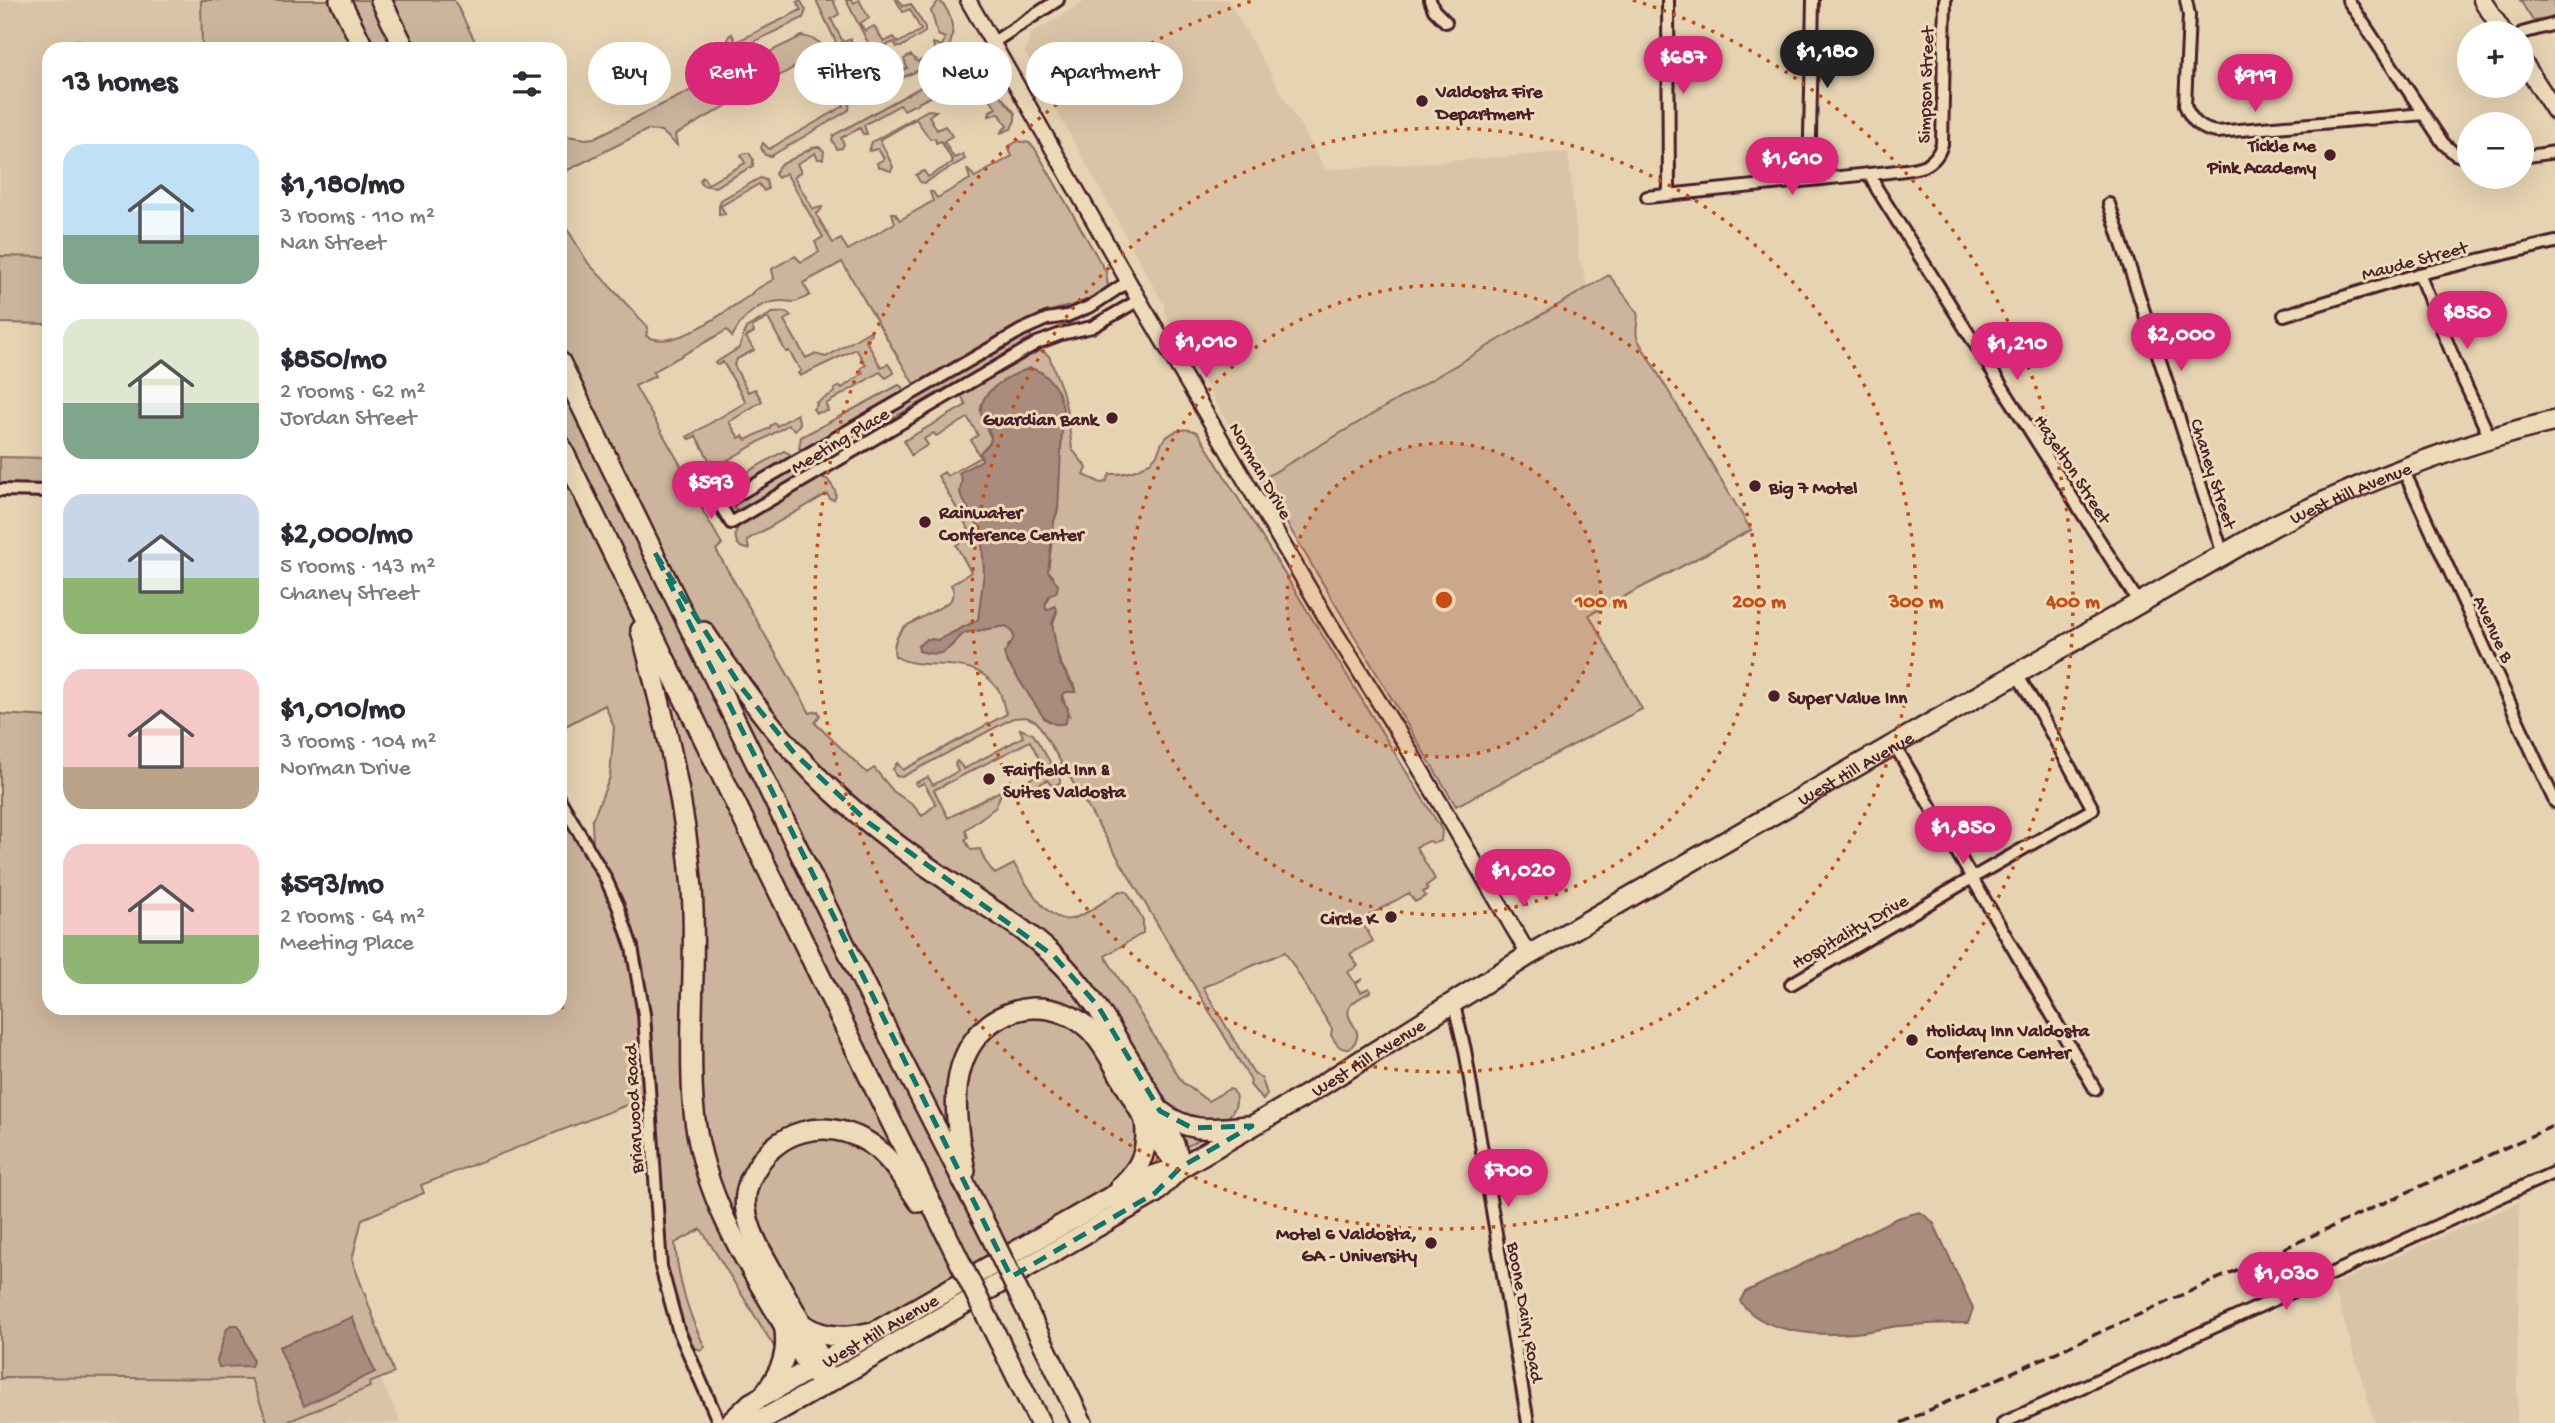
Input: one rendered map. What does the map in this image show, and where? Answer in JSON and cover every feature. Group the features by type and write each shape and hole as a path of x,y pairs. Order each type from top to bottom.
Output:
{"highway":[{"path":"340,0 361,42"},
{"path":"381,0 402,42"},
{"path":"567,376 1082,1423"},
{"name":"West Hill Avenue","path":"745,1423 767,1417 819,1373 880,1331 1107,1199 1149,1177 1181,1167 1311,1092 1530,955 2223,554 2310,508 2403,468 2490,438 2555,421"},
{"path":"567,459 1041,1423"},
{"path":"655,553 741,687 795,754 869,823 1020,928 1054,956 1098,1006 1152,1115 1140,1164 1129,1179 1107,1199"},
{"path":"629,587 661,706 686,831 692,892 692,1076 698,1144 705,1172 737,1247 793,1324 826,1335 860,1335 880,1331"},
{"path":"968,1191 957,1121 959,1073 968,1048 985,1027 1008,1013 1029,1008 1049,1009 1071,1016 1082,1023 1176,1145 1181,1167"},
{"path":"1152,1115 1180,1125 1206,1130 1252,1126"},
{"path":"819,1373 793,1324 753,1236 746,1209 747,1188 756,1168 771,1148 789,1136 823,1128 843,1131 867,1141 890,1162 957,1256"},
{"name":"West Hill Avenue","path":"730,1423 763,1397 819,1373 1155,1193 1181,1167"},
{"path":"763,1397 777,1378 786,1358 793,1324"}],"main road":[{"path":"2482,0 2496,21"},
{"path":"2534,79 2555,111"}],"street":[{"name":"Norman Drive","path":"968,0 991,42"},
{"path":"994,42 1058,0"},
{"path":"1430,0 1434,10 1446,22"},
{"path":"1668,0 1669,194"},
{"path":"1809,180 1813,0"},
{"name":"Simpson Street","path":"1870,174 1919,168 1933,163 1939,155 1942,144 1945,0"},
{"path":"2186,0 2189,15 2185,105 2190,117 2209,131 2424,114"},
{"path":"2348,0 2424,114 2457,155"},
{"path":"2534,30 2555,24"},
{"name":"Norman Drive","path":"1012,78 1328,621 1405,743 1530,955"},
{"path":"2534,155 2555,152"},
{"path":"1647,197 1870,174"},
{"name":"Hazelton Street","path":"1870,174 2139,603"},
{"name":"Chaney Street","path":"2109,204 2223,554"},
{"name":"Maude Street","path":"2284,315 2419,274 2555,242"},
{"path":"2419,274 2454,361 2490,438"},
{"name":"Meeting Place","path":"1129,281 1091,306 1021,330 720,505 731,523 1037,344 1061,334 1092,327 1139,300"},
{"name":"Avenue B","path":"2403,468 2555,802"},
{"path":"0,490 42,491"},
{"name":"Hospitality Drive","path":"1791,984 2093,809 2016,673"},
{"path":"1894,744 2095,1089"},
{"name":"Briarwood Road","path":"567,812 605,877 632,947 644,1014 661,1267 678,1329 719,1423"},
{"name":"Boone Dairy Road","path":"1453,1001 1465,1050 1528,1423"},
{"path":"2003,1423 2555,1172"}],"highlighted area":[{"path":"655,553 741,687 795,754 869,823 1054,956 1098,1006 1160,1111 1192,1128 1252,1126 1181,1167 1155,1193 1011,1277"}],"shaded area":[{"path":"0,0 201,0 202,42 42,42 42,257 0,256"},
{"path":"201,0 454,0 475,42 202,42"},
{"path":"800,0 806,10 803,18 753,42 736,42 801,10 797,2"},
{"path":"816,0 833,0 839,14 831,19 843,42 836,42"},
{"path":"846,0 852,0 854,3 859,0 869,18 860,23 865,31 874,26 884,42 868,42"},
{"path":"896,0 903,6 911,4 925,27 925,32 904,45 904,42 900,42 921,30 910,9 903,12"},
{"path":"939,0 944,5 952,26 951,42 944,42 945,38 938,35 931,11"},
{"path":"1087,0 1228,0 1326,170 1568,152 1579,259 1588,287 1261,480 1164,312 1164,305 1054,105 1183,105 1183,42 1028,42 1030,34"},
{"path":"2520,0 2555,0 2555,18 2533,21"},
{"path":"732,34 736,42 730,42 728,39"},
{"path":"802,36 817,42 794,42 794,67 780,75 780,47"},
{"path":"894,37 897,42 884,42"},
{"path":"911,55 918,62 918,70 904,77 904,69 907,68 904,59"},
{"path":"918,89 918,103 904,110 900,105 904,105 904,96"},
{"path":"685,93 685,105 728,105 675,135 677,145 661,131 647,130 567,170 567,136 594,138 661,105 671,105 671,100"},
{"path":"849,105 849,110 771,156 765,155 761,148 763,143 769,149"},
{"path":"888,105 900,105 864,125 867,134 863,134 860,128 841,138 844,144 842,148 837,149 832,140 834,135"},
{"path":"994,105 1008,105 1015,113 1011,129 1000,133 1007,126 999,113 989,116 990,111 996,108"},
{"path":"928,110 936,111 929,116 937,130 945,126 952,136 944,141 954,158 963,154 965,159 924,183 920,182 916,175 924,171 928,177 953,162 941,141 936,143 935,138 930,139 916,119 880,140 893,167 891,171 878,167 877,163 884,159 878,149 869,151 872,142"},
{"path":"1018,141 1034,147 1106,272 1108,286 1104,291 1085,302 1042,313 916,384 842,262 803,283 810,295 794,302 773,302 760,306 743,320 732,337 727,330 653,372 655,376 635,386 702,502 711,499 712,504 702,509 722,544 716,550 810,713 818,711 820,715 815,723 867,773 874,768 893,791 913,805 922,816 936,804 924,783 917,786 915,783 928,777 933,785 958,771 955,764 957,761 964,769 1023,737 1020,729 1033,734 1060,778 1060,783 1052,786 1047,780 1033,788 1023,785 1044,768 1030,741 934,790 948,818 1002,790 996,807 965,830 968,837 965,840 971,850 980,849 995,874 1014,864 1037,899 1053,915 1062,919 1077,917 1120,891 1127,892 1143,920 1143,933 1105,956 1182,1082 1208,1101 1229,1089 1233,1090 1236,1104 1229,1116 1205,1136 791,1374 701,1229 675,1243 685,1296 705,1347 701,1350 692,1347 668,1282 664,1253 653,1051 643,965 629,919 593,844 592,821 610,777 614,727 605,705 567,725 567,228 588,263 648,327 646,336 658,340 671,339 685,335 713,320 774,279 772,269 795,256 801,262 819,252 815,242 823,237 786,173 778,178 775,174 779,166 814,147 824,151 823,159 818,159 815,153 797,164 801,172 794,177 813,209 822,207 816,214 833,243 841,239 848,250 895,223 892,213 900,220 933,201 930,192 937,198 970,179 967,169 975,177 1012,156 1008,147"},
{"path":"746,153 753,159 753,166 715,187 702,185 700,180 703,177 708,184 745,163 741,155"},
{"path":"760,178 766,180 768,189 764,191 759,184 721,206 725,214 719,215 721,200"},
{"path":"0,256 42,257 42,324 0,323"},
{"path":"1609,275 1637,312 1638,340 1751,530 1589,615 1642,709 1456,806 1261,480"},
{"path":"786,312 791,316 784,320 806,358 814,354 826,357 870,331 871,334 865,339 881,367 888,364 894,373 886,378 880,372 826,404 828,411 816,413 813,409 816,403 835,392 834,389 840,386 842,388 863,373 861,368 866,365 856,349 800,376 798,373 801,371 789,351 786,352 768,318 752,327 754,332 746,337 754,350 737,359 734,365 748,392 755,389 762,401 729,422 739,438 743,436 746,440 797,414 800,424 795,430 788,425 716,467 719,475 711,479 706,471 712,465 696,436 689,439 687,437 746,402 723,362 718,365 715,363 739,348 746,328 772,313"},
{"path":"1027,335 1031,336 1031,340 859,437 870,425"},
{"path":"1042,351 1049,356 1062,390 1072,449 1087,468 1084,475 1101,483 1106,482 1110,474 1129,472 1147,464 1171,434 1180,430 1198,433 1442,830 1441,841 1429,841 1416,847 1435,879 1426,886 1428,889 1423,892 1426,896 1415,902 1409,893 1361,920 1373,941 1350,954 1358,966 1348,972 1355,983 1363,979 1356,984 1361,992 1369,988 1371,991 1350,1005 1348,1014 1357,1037 1349,1049 1340,1047 1334,1040 1332,1029 1285,952 1203,987 1253,1072 1262,1079 1267,1094 1263,1100 1250,1085 1251,1081 1037,722 1026,717 1013,718 902,777 896,776 893,769 897,763 903,770 1007,714 998,689 987,677 975,670 961,666 920,664 895,656 896,640 904,627 951,600 954,591 951,585 971,572 956,545 972,535 938,476 944,472 947,476 980,457 971,440 978,435 968,418 936,436 934,433 924,439 928,445 911,455 904,441 966,405 961,395","holes":["1041,372 1059,393 1058,510 1054,521 1048,571 1053,576 1053,593 1045,605 1047,610 1057,612 1053,632 1056,652 1076,688 1076,692 1062,695 1069,715 1015,672 1006,660 1008,646 1014,641 1013,632 1006,626 964,633 944,652 933,654 918,646 927,639 938,640 978,620 984,576 984,540 979,523 966,503 962,480 982,460 982,450 989,444 991,438 982,420"]},
{"path":"1030,368 1048,378 1063,409 1058,510 1054,521 1048,571 1058,585 1057,591 1049,596 1045,605 1047,610 1055,606 1057,609 1052,624 1059,662 1076,692 1062,695 1062,701 1068,708 1066,723 1060,724 1044,718 1006,660 1004,653 1014,636 1006,626 964,633 941,653 919,651 918,646 927,639 938,640 978,620 984,572 981,530 961,496 962,480 959,473 982,460 980,453 991,440 981,411 987,394 1003,381"},
{"path":"899,385 903,393 804,450 799,448 801,437"},
{"path":"784,451 790,454 789,459 725,496 719,493 720,488"},
{"path":"0,457 42,458 42,486 0,485"},
{"path":"805,462 811,465 809,469 739,510 734,509 735,504"},
{"path":"821,477 833,486 836,495 834,500 827,494 747,540 749,549 740,546 736,540 736,531 741,523"},
{"path":"0,714 42,717 42,1015 567,1015 567,822 607,897 626,945 638,1008 644,1095 629,1104 421,1185 424,1193 362,1219 352,1260 394,1373 369,1383 370,1387 285,1423 268,1423 251,1379 0,1379"},
{"path":"2519,1202 2517,1423 2375,1423 2333,1285"},
{"path":"1920,1212 1933,1222 1973,1308 1968,1323 1898,1326 1855,1333 1809,1333 1762,1320 1740,1301 1745,1292 1897,1218"},
{"path":"215,1303 280,1423 0,1423 0,1365"},
{"path":"352,1317 375,1372 304,1406 279,1347"},
{"path":"238,1325 241,1329 253,1361 251,1366 219,1367 217,1361 227,1328"},
{"path":"380,1378 401,1423 285,1423 370,1387 369,1383"}],"railway":[{"path":"1901,1423 2555,1125"}],"place":[{"name":"Valdosta Fire Department","path":"1422,101"},
{"name":"Tickle Me Pink Academy","path":"2330,155"},
{"name":"Guardian Bank","path":"1112,418"},
{"name":"Big 7 Motel","path":"1755,486"},
{"name":"Rainwater Conference Center","path":"925,522"},
{"name":"Super Value Inn","path":"1774,696"},
{"name":"Fairfield Inn & Suites Valdosta","path":"989,779"},
{"name":"Circle K","path":"1391,917"},
{"name":"Holiday Inn Valdosta Conference Center","path":"1912,1040"},
{"name":"Motel 6 Valdosta, GA - University","path":"1431,1243"}]}
